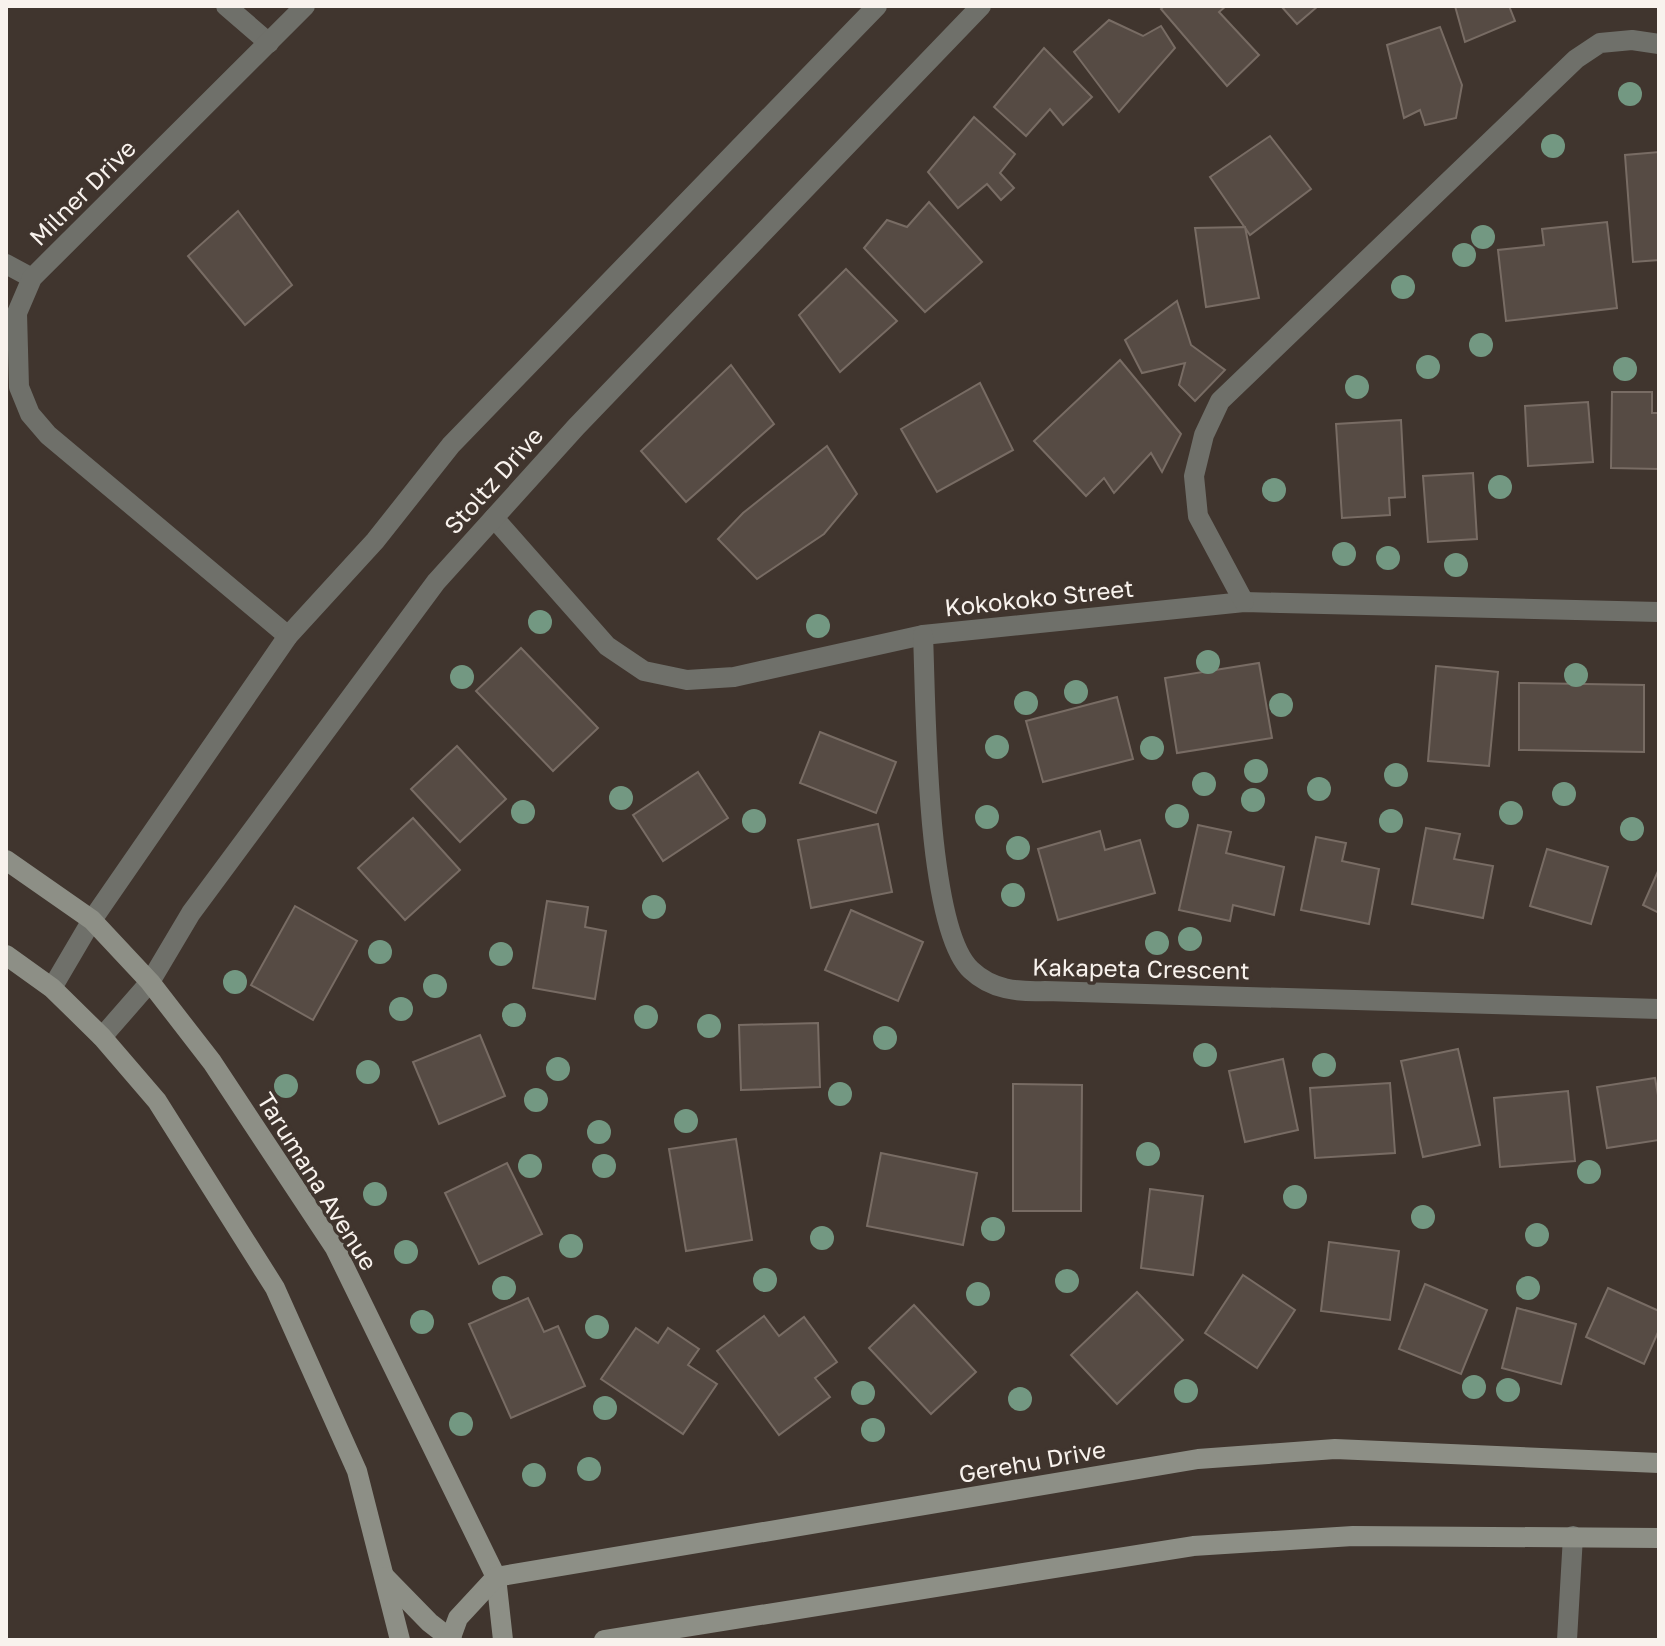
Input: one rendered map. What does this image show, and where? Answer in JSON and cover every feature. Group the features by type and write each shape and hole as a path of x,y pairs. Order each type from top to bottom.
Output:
{"street":[{"path":"226,6 269,43"},
{"name":"Milner Drive","path":"288,636 48,435 30,414 19,387 17,313 32,278 305,6"},
{"name":"Stoltz Drive","path":"52,988 92,920 288,636 375,541 451,445 877,6"},
{"name":"Stoltz Drive","path":"102,1037 150,982 191,913 436,582 576,427 981,6"},
{"path":"1244,602 1198,516 1194,476 1204,435 1220,401 1576,59 1600,43 1632,40 1659,44"},
{"path":"6,264 32,278"},
{"name":"Kokokoko Street","path":"494,518 607,646 644,671 687,680 734,677 923,635 1244,602 1659,612"},
{"name":"Kakapeta Crescent","path":"923,635 931,802 947,923 955,948 971,970 993,985 1019,992 1659,1009"},
{"name":"Tarumana Avenue","path":"6,860 92,920 150,982 212,1062 335,1248 496,1577 503,1640"},
{"path":"6,955 52,988 102,1037 157,1101 275,1288 357,1471 400,1640"},
{"name":"Gerehu Drive","path":"496,1577 1198,1459 1335,1449 1659,1463"},
{"path":"604,1640 1193,1546 1353,1536 1659,1538"},
{"path":"1567,1640 1573,1536"},
{"path":"384,1575 451,1640 458,1618 496,1577"}],"building":[{"path":"1164,6 1226,6 1219,12 1259,55 1227,86 1161,9"},
{"path":"1281,6 1318,6 1297,24"},
{"path":"1455,6 1509,6 1515,21 1465,42"},
{"path":"1109,20 1143,36 1161,26 1175,48 1119,112 1074,52"},
{"path":"1440,27 1462,85 1456,118 1425,125 1420,110 1404,118 1387,45"},
{"path":"1044,48 1092,97 1063,125 1050,109 1026,136 994,107"},
{"path":"974,117 1015,154 1000,173 1014,188 1001,200 987,184 958,208 928,172"},
{"path":"1270,136 1311,189 1250,235 1210,177"},
{"path":"1659,152 1659,260 1633,262 1625,155"},
{"path":"929,202 982,262 925,312 864,248 887,220 907,227"},
{"path":"238,211 292,285 245,325 188,256"},
{"path":"1607,222 1617,308 1506,321 1498,250 1544,245 1542,229"},
{"path":"1245,227 1259,298 1206,307 1195,228"},
{"path":"846,269 897,321 840,372 799,315"},
{"path":"1177,301 1191,345 1225,370 1195,401 1179,385 1185,363 1142,373 1125,340"},
{"path":"1120,360 1181,434 1162,472 1151,453 1114,493 1104,478 1086,496 1034,441"},
{"path":"731,365 774,424 686,502 641,451"},
{"path":"980,383 1013,450 937,492 901,429"},
{"path":"1612,392 1652,392 1652,413 1659,413 1659,469 1611,468"},
{"path":"1588,402 1593,462 1528,466 1525,406"},
{"path":"1401,420 1405,497 1389,498 1390,515 1342,518 1336,424"},
{"path":"827,446 857,494 824,534 757,579 718,539 743,513"},
{"path":"1473,473 1477,539 1428,542 1423,476"},
{"path":"521,648 598,728 553,771 476,691"},
{"path":"1259,663 1272,738 1177,753 1165,678"},
{"path":"1436,666 1498,672 1489,766 1428,761"},
{"path":"1519,683 1644,685 1644,752 1519,750"},
{"path":"1117,697 1133,759 1043,782 1026,721"},
{"path":"820,732 896,762 876,813 800,783"},
{"path":"457,746 506,799 460,842 411,789"},
{"path":"698,772 728,818 663,861 633,815"},
{"path":"413,818 460,870 405,920 358,868"},
{"path":"878,824 892,892 811,908 798,840"},
{"path":"1198,825 1231,832 1226,853 1284,867 1274,915 1233,905 1230,921 1179,910"},
{"path":"1426,828 1460,834 1454,859 1493,866 1483,918 1412,904"},
{"path":"1100,831 1105,850 1140,840 1155,893 1058,920 1038,849"},
{"path":"1316,837 1346,843 1342,861 1379,869 1369,924 1301,910"},
{"path":"1547,849 1608,867 1591,924 1530,906"},
{"path":"1659,869 1659,913 1643,905"},
{"path":"547,901 588,907 585,927 606,931 595,999 533,988"},
{"path":"295,906 357,941 313,1020 251,985"},
{"path":"851,910 923,942 898,1001 825,970"},
{"path":"818,1023 820,1087 741,1090 739,1025"},
{"path":"480,1035 505,1096 439,1124 413,1062"},
{"path":"1458,1049 1480,1145 1423,1157 1401,1061"},
{"path":"1283,1059 1298,1130 1245,1142 1229,1071"},
{"path":"1655,1078 1659,1101 1659,1140 1607,1148 1597,1087"},
{"path":"1390,1083 1395,1153 1315,1158 1310,1088"},
{"path":"1013,1084 1082,1085 1081,1211 1013,1211"},
{"path":"1568,1091 1575,1161 1500,1167 1494,1098"},
{"path":"736,1139 752,1240 686,1251 669,1149"},
{"path":"881,1153 977,1173 963,1245 867,1226"},
{"path":"507,1163 542,1234 479,1264 445,1193"},
{"path":"1150,1189 1203,1196 1193,1275 1141,1268"},
{"path":"1329,1242 1399,1251 1390,1320 1321,1311"},
{"path":"1243,1275 1295,1310 1257,1368 1205,1333"},
{"path":"1425,1284 1487,1310 1461,1374 1399,1349"},
{"path":"1608,1288 1659,1311 1659,1330 1644,1364 1586,1337"},
{"path":"1137,1292 1183,1340 1117,1404 1071,1355"},
{"path":"528,1298 544,1332 558,1326 585,1386 511,1418 469,1324"},
{"path":"914,1305 976,1372 931,1414 869,1348"},
{"path":"1517,1308 1576,1324 1561,1384 1502,1368"},
{"path":"764,1316 779,1336 804,1317 837,1362 815,1378 830,1397 779,1435 717,1351"},
{"path":"636,1328 658,1343 668,1328 699,1349 688,1365 717,1384 683,1434 601,1379"}]}
